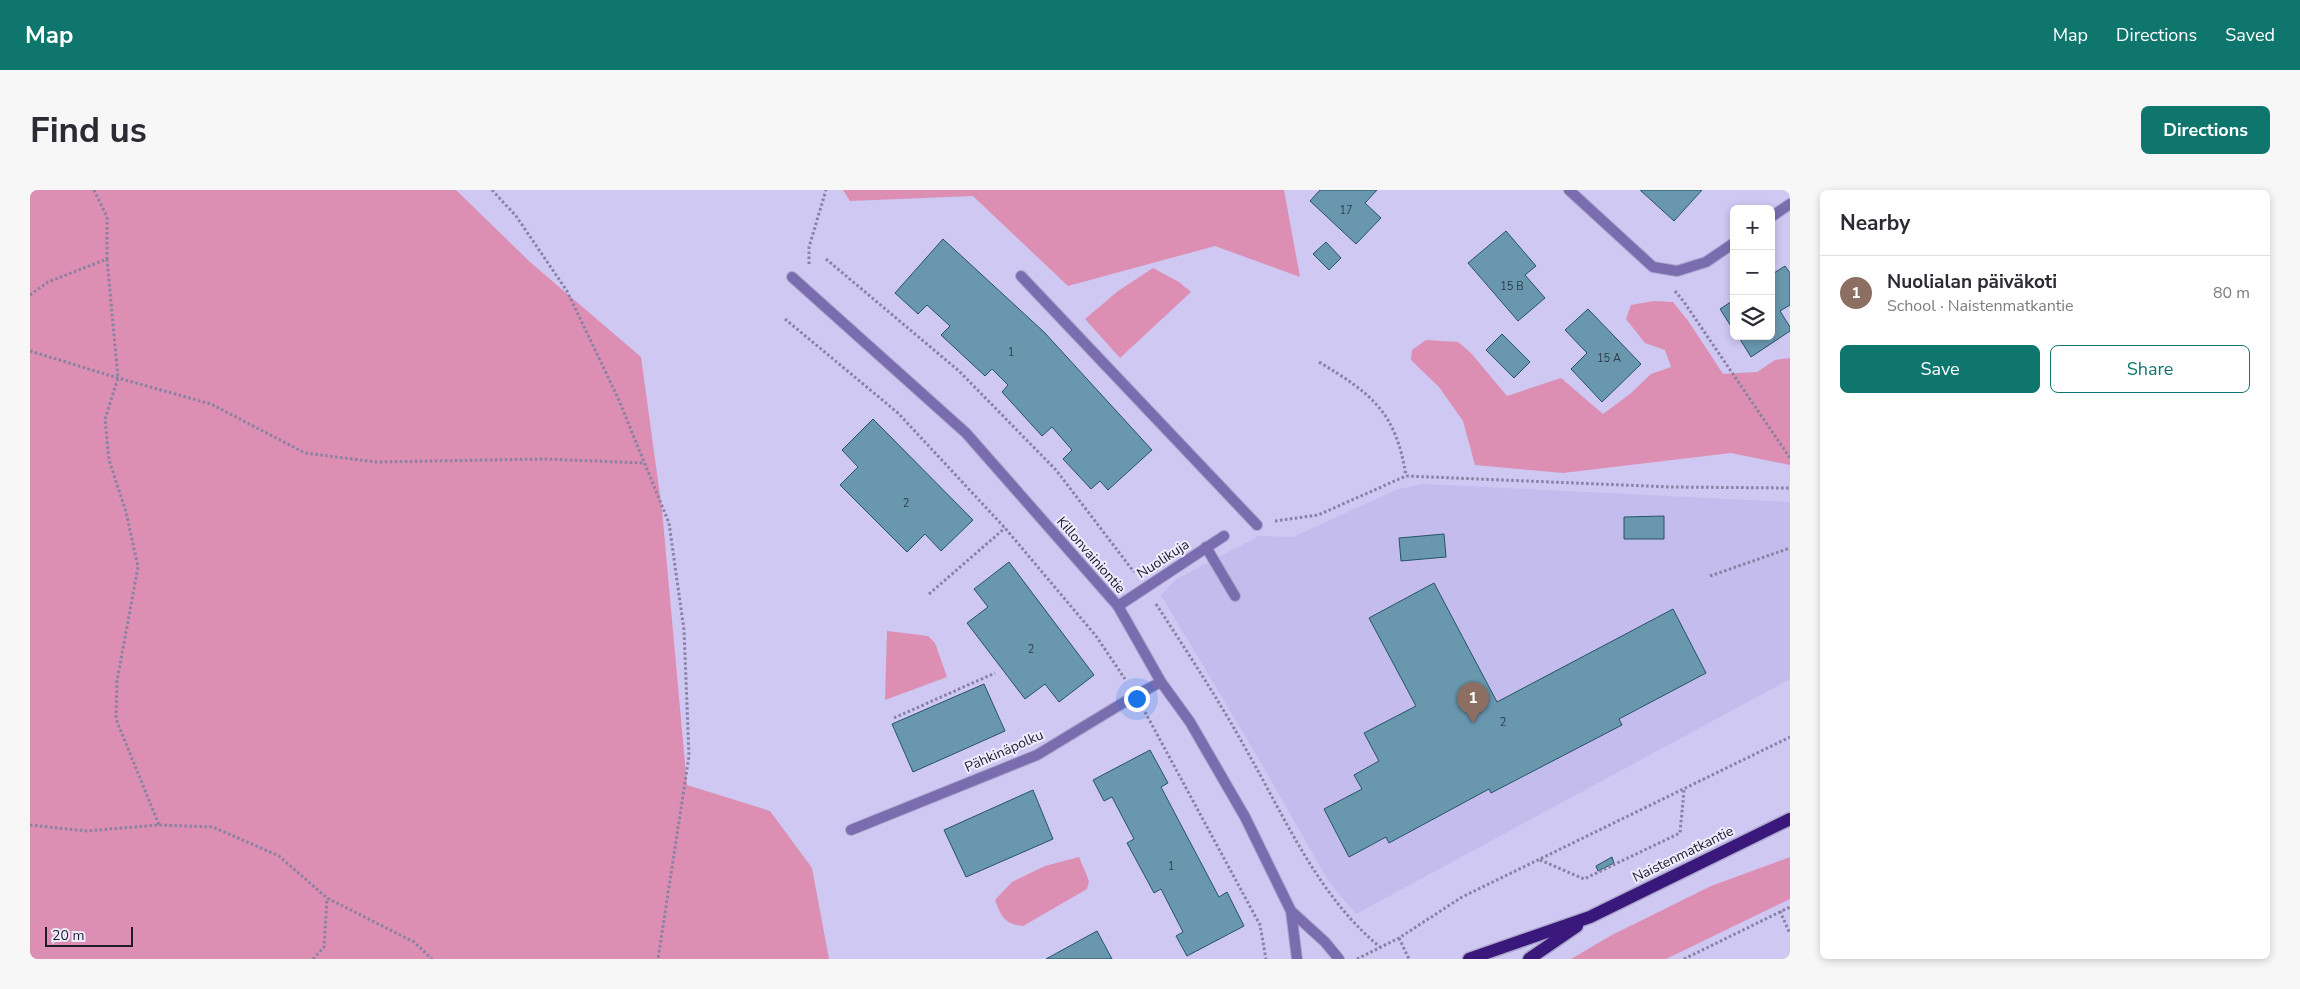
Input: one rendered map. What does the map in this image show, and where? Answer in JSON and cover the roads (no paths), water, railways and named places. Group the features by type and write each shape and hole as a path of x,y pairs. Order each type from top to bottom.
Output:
{"main road":[{"name":"Naistenmatkantie","path":"1469,959 1590,917 1790,819"},
{"name":"Naistenmatkantie","path":"1530,959 1590,917"}],"street":[{"path":"1568,190 1653,267 1677,271 1706,262 1730,246"},
{"path":"1775,214 1790,204"},
{"path":"1021,276 1257,525"},
{"name":"Killonvainiontie","path":"792,277 966,433 1118,606 1161,682 1190,722 1245,817 1291,910 1297,959"},
{"name":"Nuolikuja","path":"1118,606 1224,536"},
{"path":"1206,547 1235,596"},
{"name":"Pähkinäpolku","path":"851,830 1036,754 1161,682"},
{"name":"Killonvainiontie","path":"1291,910 1325,942 1339,959"}],"place":[{"name":"Nuolialan päiväkoti","path":"1473,723"}]}
